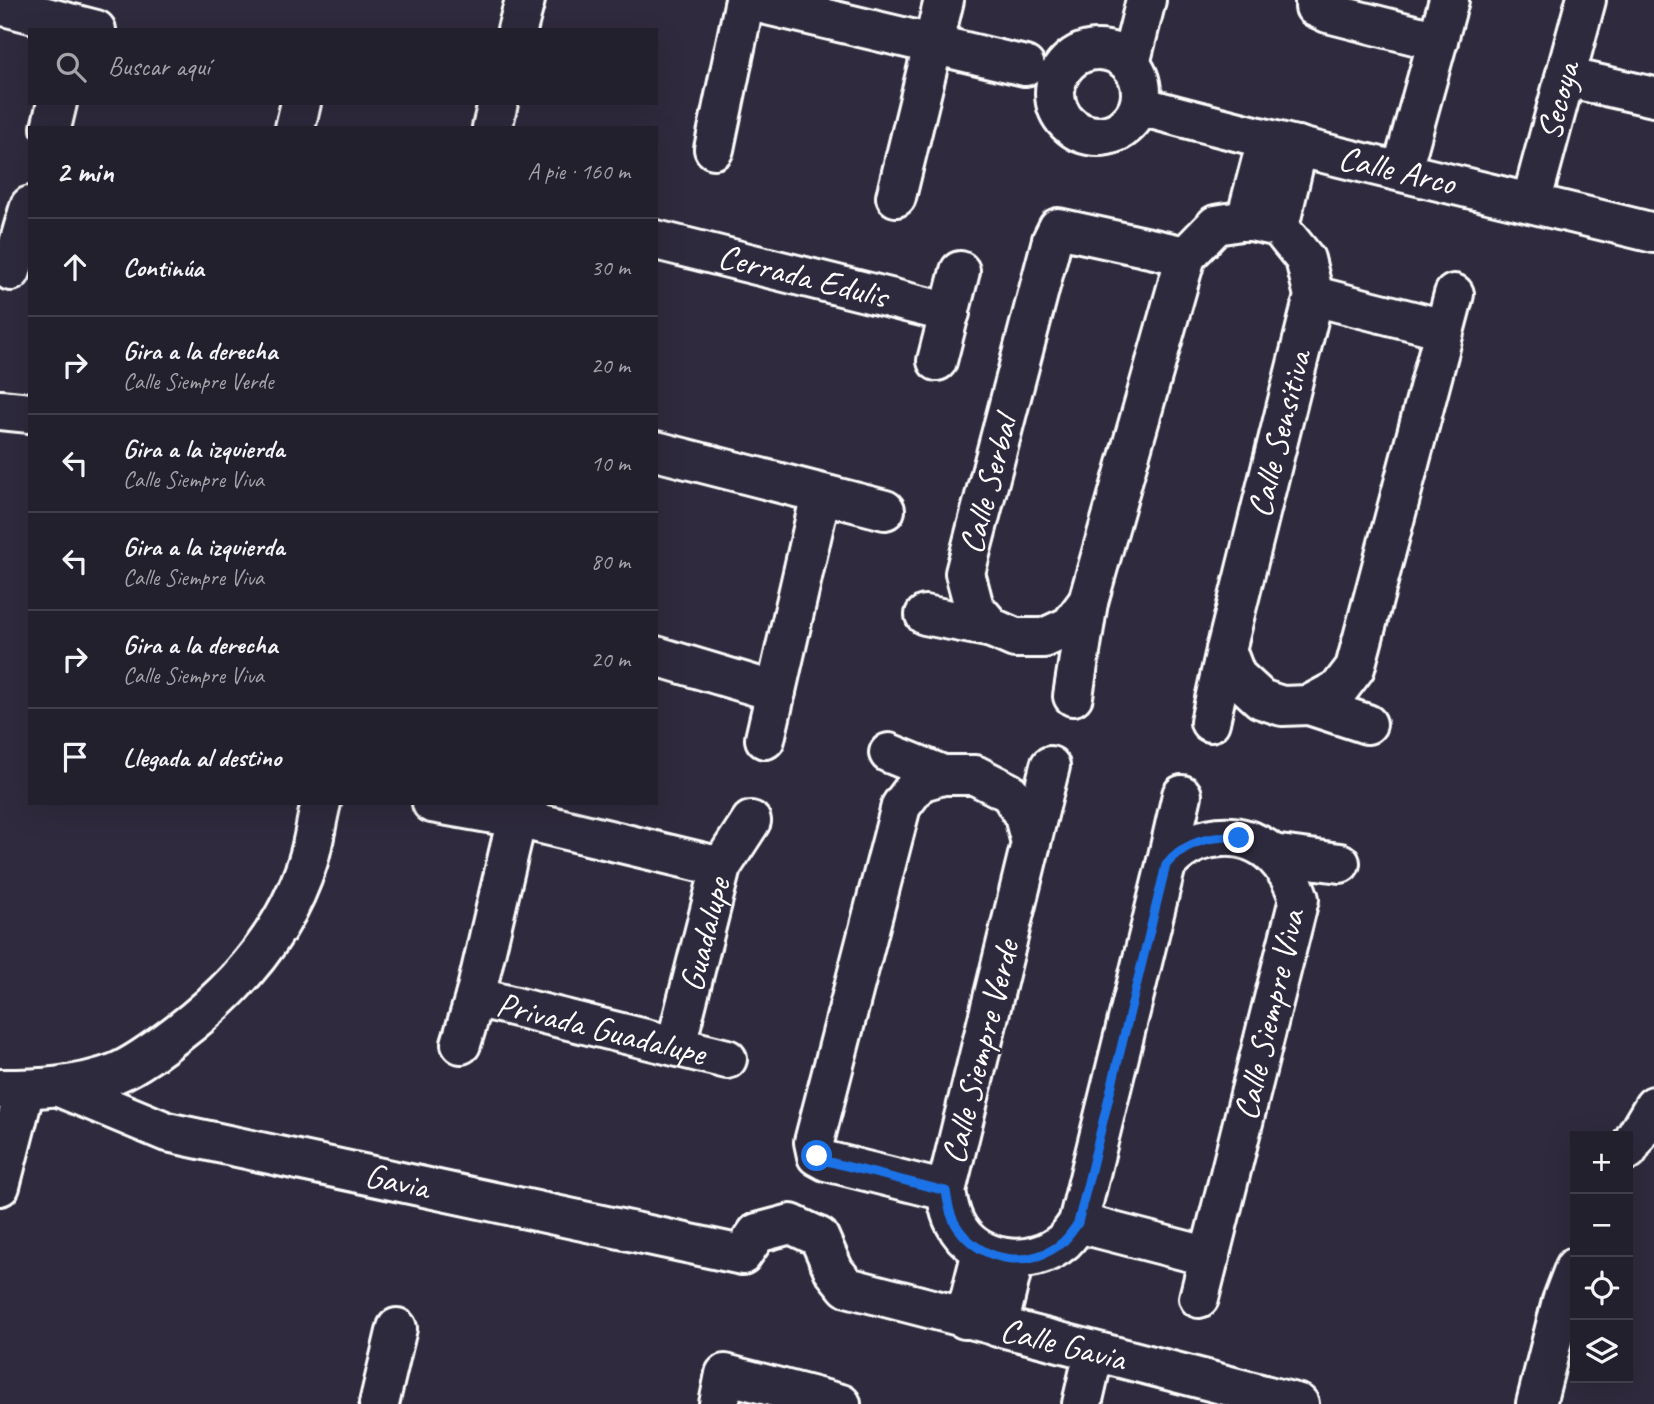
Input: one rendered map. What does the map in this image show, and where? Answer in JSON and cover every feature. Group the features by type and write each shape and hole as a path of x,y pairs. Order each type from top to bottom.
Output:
{"street":[{"path":"517,28 524,0"},
{"path":"714,149 746,0 1025,66"},
{"path":"896,197 944,0"},
{"path":"1130,64 1146,0"},
{"path":"1402,170 1449,0"},
{"name":"Secoya","path":"1531,202 1586,0"},
{"path":"1315,4 1328,13 1438,41"},
{"path":"0,5 75,26"},
{"path":"1104,50 1118,55 1130,64 1139,76 1140,83 1140,106 1134,119 1123,129 1110,135 1095,137 1081,134 1068,125 1059,112 1054,97 1056,82 1063,68 1074,57 1088,51 1104,50"},
{"path":"1565,77 1654,97"},
{"path":"51,126 57,105"},
{"path":"295,126 301,105"},
{"path":"492,126 498,105"},
{"name":"Calle Arco","path":"1140,106 1282,144 1402,170 1654,233"},
{"path":"1073,696 1088,602 1186,256 1216,225 1263,224 1282,144"},
{"path":"11,271 28,215"},
{"name":"Calle Sensitiva","path":"1210,722 1314,296 1305,259 1263,224"},
{"name":"Calle Serbal","path":"992,628 974,607 965,573 1052,240 1058,228 1186,256"},
{"name":"Cerrada Edulis","path":"658,240 950,313"},
{"path":"937,361 960,271"},
{"path":"1295,706 1339,689 1355,668 1449,311 1314,296"},
{"path":"0,410 28,413"},
{"path":"658,452 885,510"},
{"path":"765,739 821,494"},
{"path":"925,615 992,628 1015,638 1044,638 1070,626 1088,602"},
{"path":"1226,650 1236,676 1261,699 1367,724"},
{"path":"658,657 776,692"},
{"path":"889,753 943,775"},
{"name":"Calle Siempre Verde","path":"998,1256 967,1240 956,1226 946,1191 1050,766"},
{"path":"946,1191 826,1161 817,1156 814,1142 901,806 919,782 943,775 975,775 1010,793 1024,816 1031,843"},
{"path":"981,1323 998,1256 1033,1258 1050,1251 1065,1240 1078,1223 1182,795"},
{"path":"0,1186 28,1089 117,1073 167,1042 213,1006 253,963 285,916 308,861 321,805"},
{"name":"Guadalupe","path":"443,805 517,818 721,867 676,1045"},
{"path":"461,1044 475,997 517,818"},
{"path":"721,867 751,821"},
{"name":"Calle Siempre Viva","path":"1166,865 1189,845 1205,839 1222,836 1239,838 1257,844 1272,854 1284,867 1299,899 1199,1298"},
{"path":"1272,854 1340,863"},
{"name":"Privada Guadalupe","path":"475,997 727,1059"},
{"name":"Gavia","path":"28,1089 167,1132 742,1255 757,1233 791,1224 819,1237 834,1272"},
{"path":"1633,1142 1654,1106"},
{"path":"1078,1223 1210,1257"},
{"name":"Calle Gavia","path":"834,1272 847,1287 1299,1404"},
{"path":"1536,1404 1562,1301 1570,1280"},
{"path":"379,1404 397,1328"},
{"path":"1094,1352 1095,1401"},
{"path":"719,1404 725,1374 841,1404"}],"route":[{"path":"817,1156 826,1161 946,1191 956,1226 967,1240 982,1251 998,1257 1014,1260 1033,1258 1050,1251 1065,1240 1078,1223 1166,865 1189,845 1205,839 1222,836 1239,838"}]}
